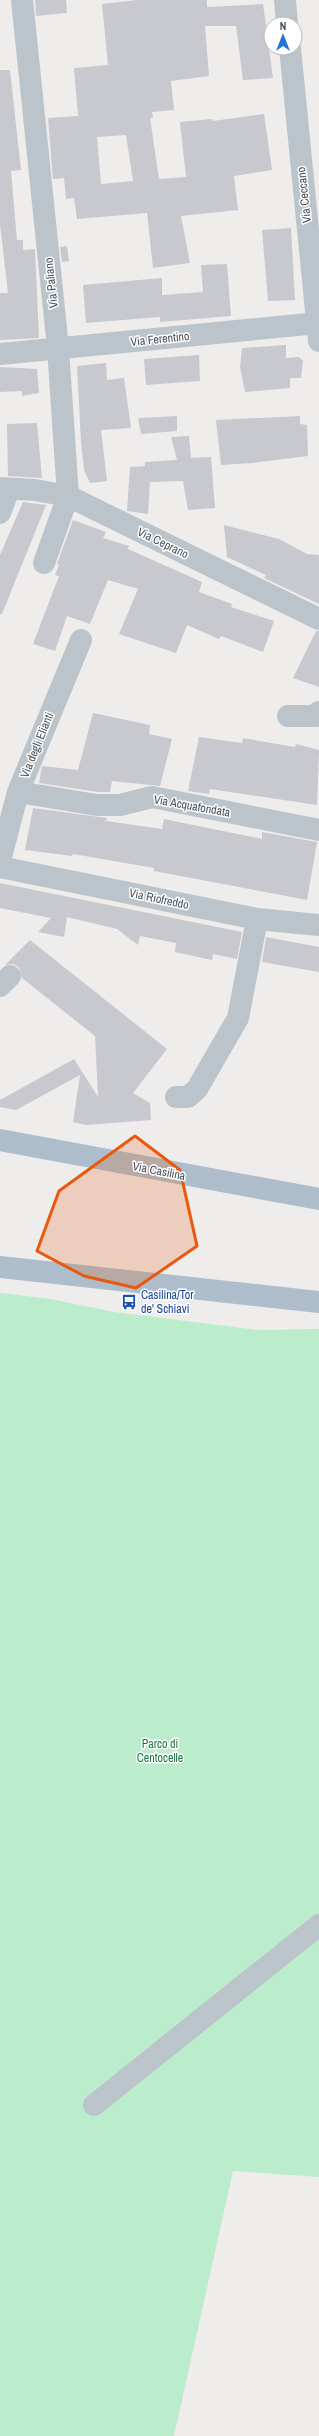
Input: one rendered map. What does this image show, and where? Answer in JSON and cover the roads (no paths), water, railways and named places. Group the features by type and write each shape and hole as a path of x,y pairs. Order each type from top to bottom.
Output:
{"main road":[{"name":"Via Casilina","path":"0,1140 319,1199"},
{"path":"0,1267 319,1302"}],"street":[{"name":"Via Paliano","path":"22,0 58,348 68,496 44,563"},
{"path":"285,0 287,16"},
{"name":"Via Ceccano","path":"291,56 318,329"},
{"name":"Via Ferentino","path":"0,354 58,348 318,329"},
{"path":"0,513 5,489"},
{"name":"Via Ceprano","path":"5,489 68,496 319,619"},
{"name":"Via degli Elianti","path":"1,860 18,792 81,640"},
{"path":"288,716 317,716 319,712"},
{"name":"Via Acquafondata","path":"18,792 97,804 120,804 152,797 319,830"},
{"name":"Via Riofreddo","path":"1,860 257,920 319,925"},
{"path":"176,1098 188,1097 197,1089 237,1022 244,997 257,920"},
{"path":"94,2105 319,1925"}],"place":[{"name":"Casilina/Tor de' Schiavi","path":"129,1302"}],"park label":[{"name":"Parco di Centocelle","path":"160,1751"}]}
